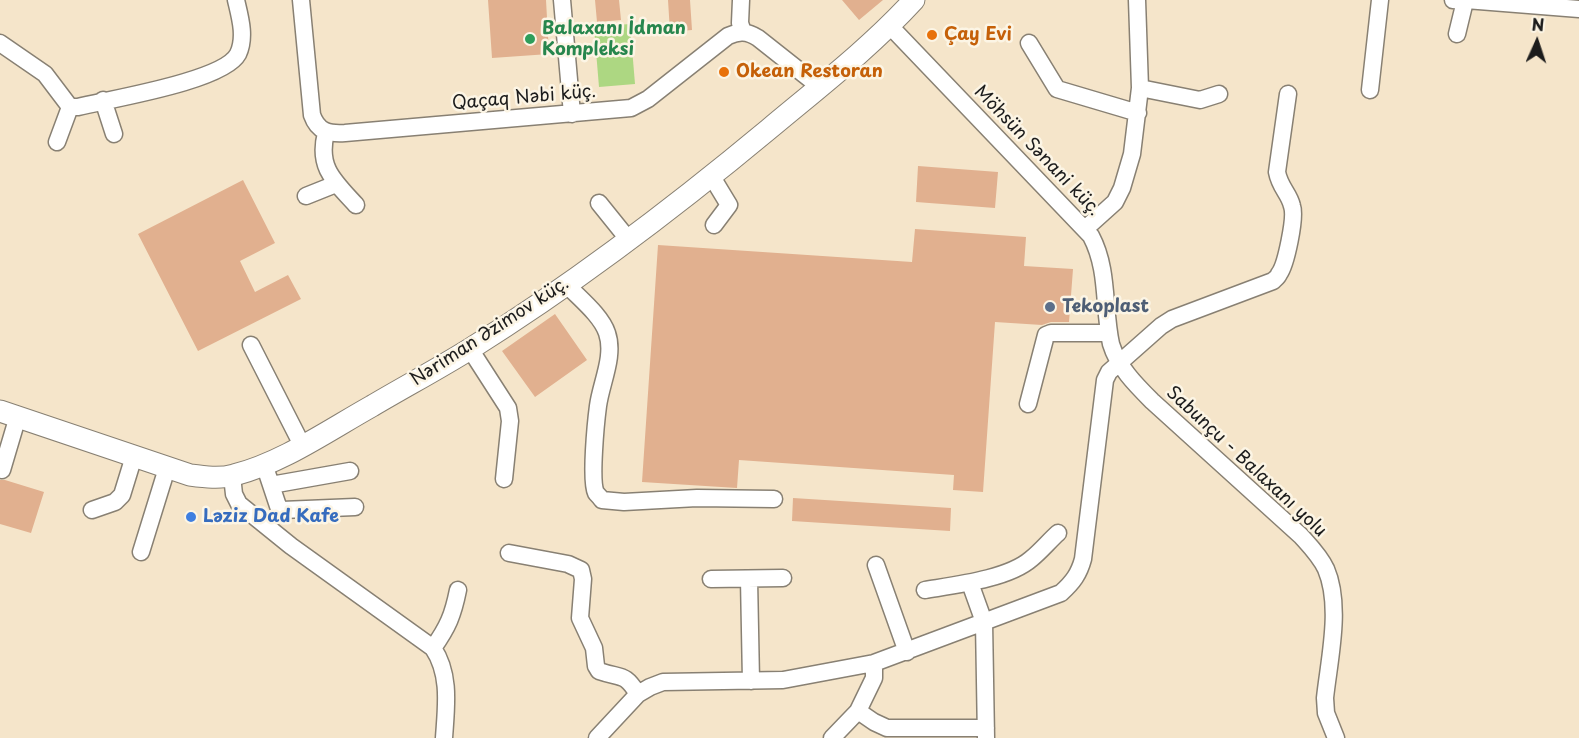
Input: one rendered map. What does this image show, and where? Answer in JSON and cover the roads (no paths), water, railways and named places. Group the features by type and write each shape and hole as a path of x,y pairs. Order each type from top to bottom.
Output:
{"main road":[{"name":"Nəriman Əzimov küç.","path":"9,414 167,468 204,477 232,476 264,464 302,445 470,349 566,284 712,177 819,87 914,0"}],"street":[{"path":"70,107 201,77 231,63 237,56 241,45 241,21 236,0"},
{"path":"301,0 312,115 319,128 326,133 323,144 325,164 336,184 356,205"},
{"path":"561,0 572,114"},
{"path":"741,0 740,23 743,32 758,38 819,87"},
{"path":"1085,229 1114,202 1122,188 1132,154 1140,88 1137,0"},
{"path":"1370,90 1380,0"},
{"path":"1457,34 1461,0 1579,9"},
{"name":"Möhsün Sənani küç.","path":"889,25 1085,229 1096,245 1104,276 1109,333 1119,363"},
{"name":"Qaçaq Nəbi küç.","path":"326,133 630,108 640,104 728,36 743,32"},
{"path":"0,43 45,74 70,107"},
{"path":"1029,43 1058,89 1138,113"},
{"path":"1140,88 1200,100 1219,94"},
{"path":"597,738 638,694 663,682 783,680 874,663 1061,592 1073,582 1080,572 1106,380 1109,372 1172,319 1273,281 1280,273 1294,213 1292,202 1280,184 1277,172 1288,94"},
{"path":"103,100 114,134"},
{"path":"57,142 70,107"},
{"path":"712,177 729,205 714,225"},
{"path":"306,196 336,184"},
{"path":"599,202 628,239"},
{"path":"566,284 598,319 606,331 609,342 609,354 598,406 594,479 596,492 602,500 624,502 697,498 774,499"},
{"path":"1028,404 1046,335 1051,333 1109,333"},
{"path":"251,345 302,445"},
{"path":"470,349 508,408 510,422 504,479"},
{"name":"Sabunçu - Balaxanı yolu","path":"1119,363 1152,401 1301,536 1326,567 1331,582 1334,610 1325,698 1326,713 1336,738"},
{"path":"2,471 9,414"},
{"path":"92,510 115,502 122,495 134,456"},
{"path":"264,464 278,506 282,510 355,507"},
{"path":"141,552 167,468"},
{"path":"271,484 350,471"},
{"path":"232,476 234,494 239,504 291,546 433,648 441,660 445,675 444,738"},
{"path":"925,590 970,583 1008,571 1030,560 1058,533"},
{"path":"509,553 568,564 581,570 583,579 580,618 594,648 596,666 599,671 623,676 630,681 638,694"},
{"path":"876,566 907,652"},
{"path":"711,579 783,578"},
{"path":"749,579 751,681"},
{"path":"858,711 887,728 986,733 984,622 970,583"},
{"path":"433,648 447,630 454,614 458,590"},
{"path":"832,738 858,711 874,678 874,663"}],"place":[{"name":"Çay Evi","path":"932,35"},
{"name":"Balaxanı İdman Kompleksi","path":"530,39"},
{"name":"Okean Restoran","path":"724,72"},
{"name":"Tekoplast","path":"1050,307"},
{"name":"Ləziz Dad Kafe","path":"191,517"}]}
